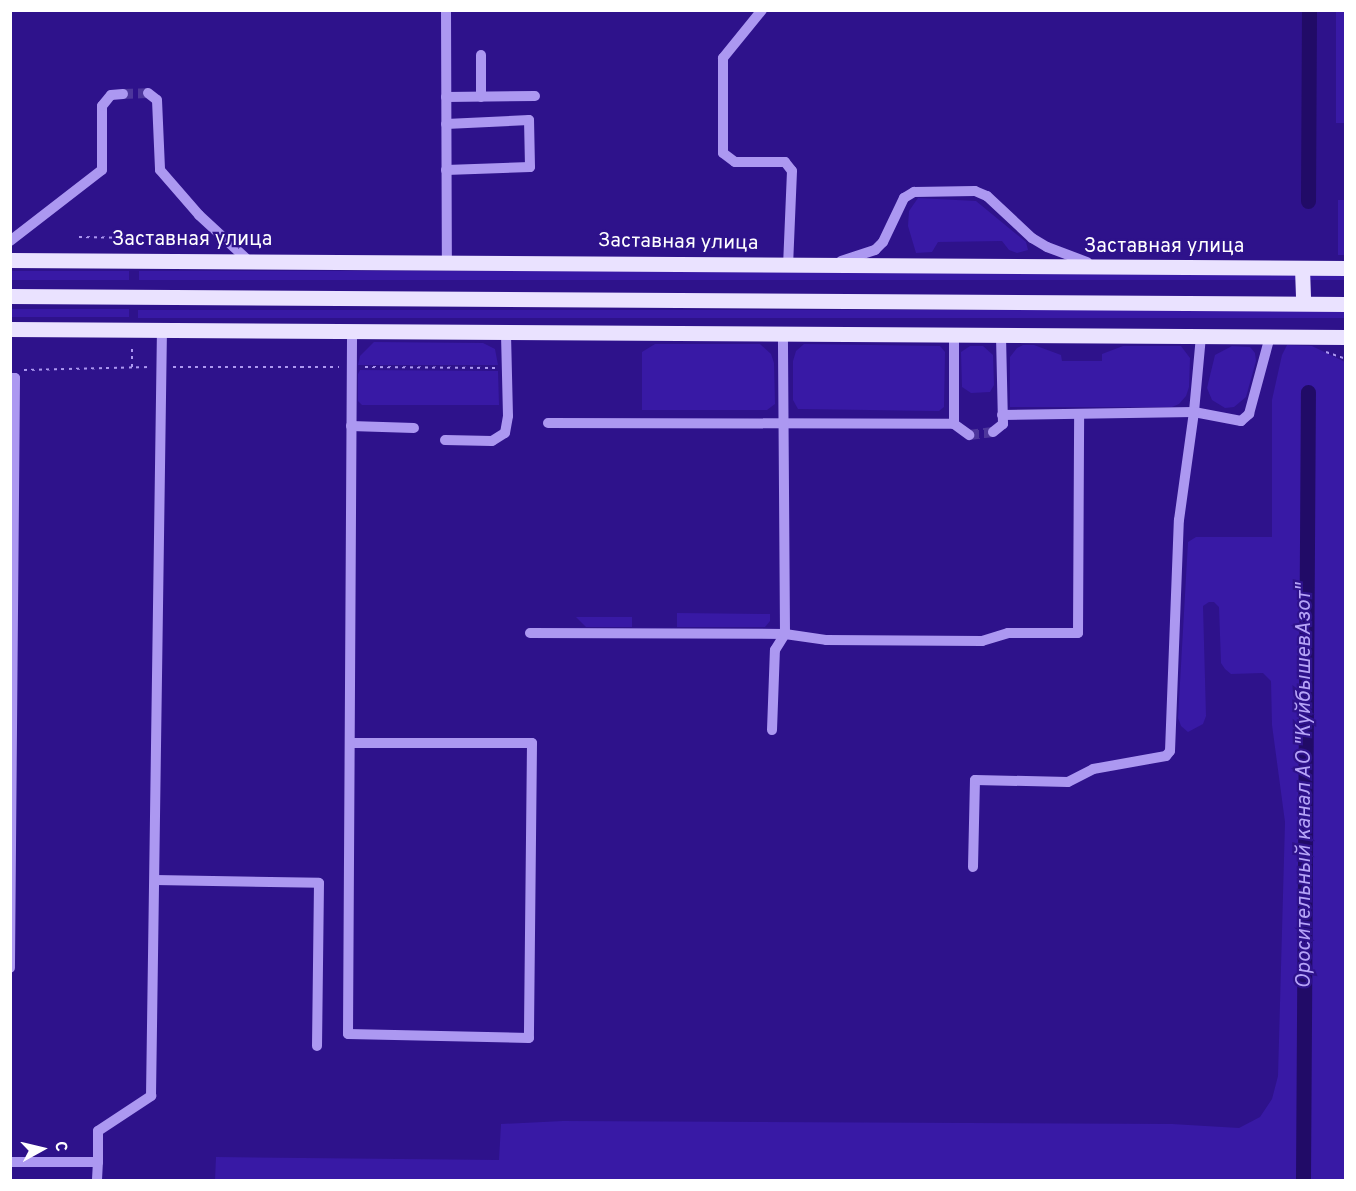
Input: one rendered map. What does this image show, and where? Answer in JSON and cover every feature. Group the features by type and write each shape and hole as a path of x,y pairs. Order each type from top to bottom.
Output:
{"main road":[{"name":"Заставная улица","path":"10,260 1346,268"},
{"path":"1302,268 1303,303"},
{"path":"10,296 1346,304"},
{"path":"10,329 1346,337"}],"street":[{"path":"446,10 447,262"},
{"path":"762,10 723,58 723,153 735,162 785,162 792,171 788,265"},
{"path":"481,97 482,55"},
{"path":"148,93 157,100 160,170 199,215 250,261"},
{"path":"10,241 102,171 102,106 111,94 123,94"},
{"path":"446,97 535,96"},
{"path":"446,124 529,120 530,167 446,170"},
{"path":"824,266 875,250 883,242 904,198 914,192 975,191 987,196 1032,238 1047,247 1073,259 1116,268"},
{"path":"98,1180 98,1131 151,1096 162,330"},
{"path":"350,743 532,743 529,1038 348,1034 352,331"},
{"path":"445,440 492,441 505,433 508,416 506,332"},
{"path":"772,730 775,650 784,634 783,333"},
{"path":"954,334 954,424"},
{"path":"993,432 1003,424 1001,334"},
{"path":"973,867 975,780 1068,782 1093,769 1166,756 1170,751 1179,520 1194,412 1201,336"},
{"path":"1002,415 1194,412 1241,421 1246,418 1270,336"},
{"path":"10,969 13,378"},
{"path":"530,633 784,634 826,640 982,641 1008,633 1078,633 1079,414"},
{"path":"548,423 954,424 969,435"},
{"path":"351,426 414,428"},
{"path":"155,880 319,883 317,1046"},
{"path":"10,1162 98,1162"}],"path":[{"path":"79,237 134,238 134,248"},
{"path":"132,341 132,368"},
{"path":"13,378 26,368 507,368"}],"shaded area":[{"path":"1336,11 1345,11 1345,123 1336,123"},
{"path":"918,198 976,201 1026,242 1028,250 1017,253 1009,250 1002,241 938,242 932,252 916,253 908,226 909,211"},
{"path":"1338,200 1345,200 1345,255 1338,255"},
{"path":"11,271 129,271 129,280 11,280"},
{"path":"139,271 1345,271 1345,280 139,280"},
{"path":"11,309 129,309 129,317 11,317"},
{"path":"138,310 1345,310 1345,318 138,318"},
{"path":"374,342 483,343 495,349 498,365 358,365 360,356"},
{"path":"655,344 760,344 771,354 774,363 775,404 767,410 642,410 642,352"},
{"path":"804,344 940,346 945,352 944,407 939,411 798,409 793,400 793,361 796,351"},
{"path":"1023,345 1034,345 1061,355 1062,361 1102,361 1102,354 1123,346 1181,346 1190,358 1189,387 1186,396 1179,404 1172,407 1010,407 1010,357 1017,348"},
{"path":"1287,345 1312,346 1345,362 1345,1180 215,1180 216,1157 499,1160 501,1124 563,1121 1172,1124 1239,1128 1260,1117 1272,1099 1278,1076 1285,822 1272,725 1271,681 1263,673 1231,674 1225,669 1221,663 1219,607 1214,602 1203,606 1206,716 1203,724 1188,732 1181,726 1178,718 1188,542 1196,537 1272,537 1272,400 1282,355"},
{"path":"970,346 983,346 993,355 994,385 990,392 971,393 962,387 961,352"},
{"path":"1232,346 1250,347 1255,353 1256,361 1246,397 1234,407 1225,408 1212,400 1207,388 1215,355"},
{"path":"360,370 498,371 499,405 362,405 358,401"},
{"path":"677,613 770,614 770,621 765,627 677,627"},
{"path":"576,617 632,617 632,627 586,627"}],"waterway":[{"name":"Оросительный канал АО \"КуйбышевАзот\"","path":"1308,201 1309,10"},
{"name":"Оросительный канал АО \"КуйбышевАзот\"","path":"1303,1180 1308,392"}],"tunnel":[{"path":"123,94 148,93"},
{"path":"969,435 993,432"}]}
